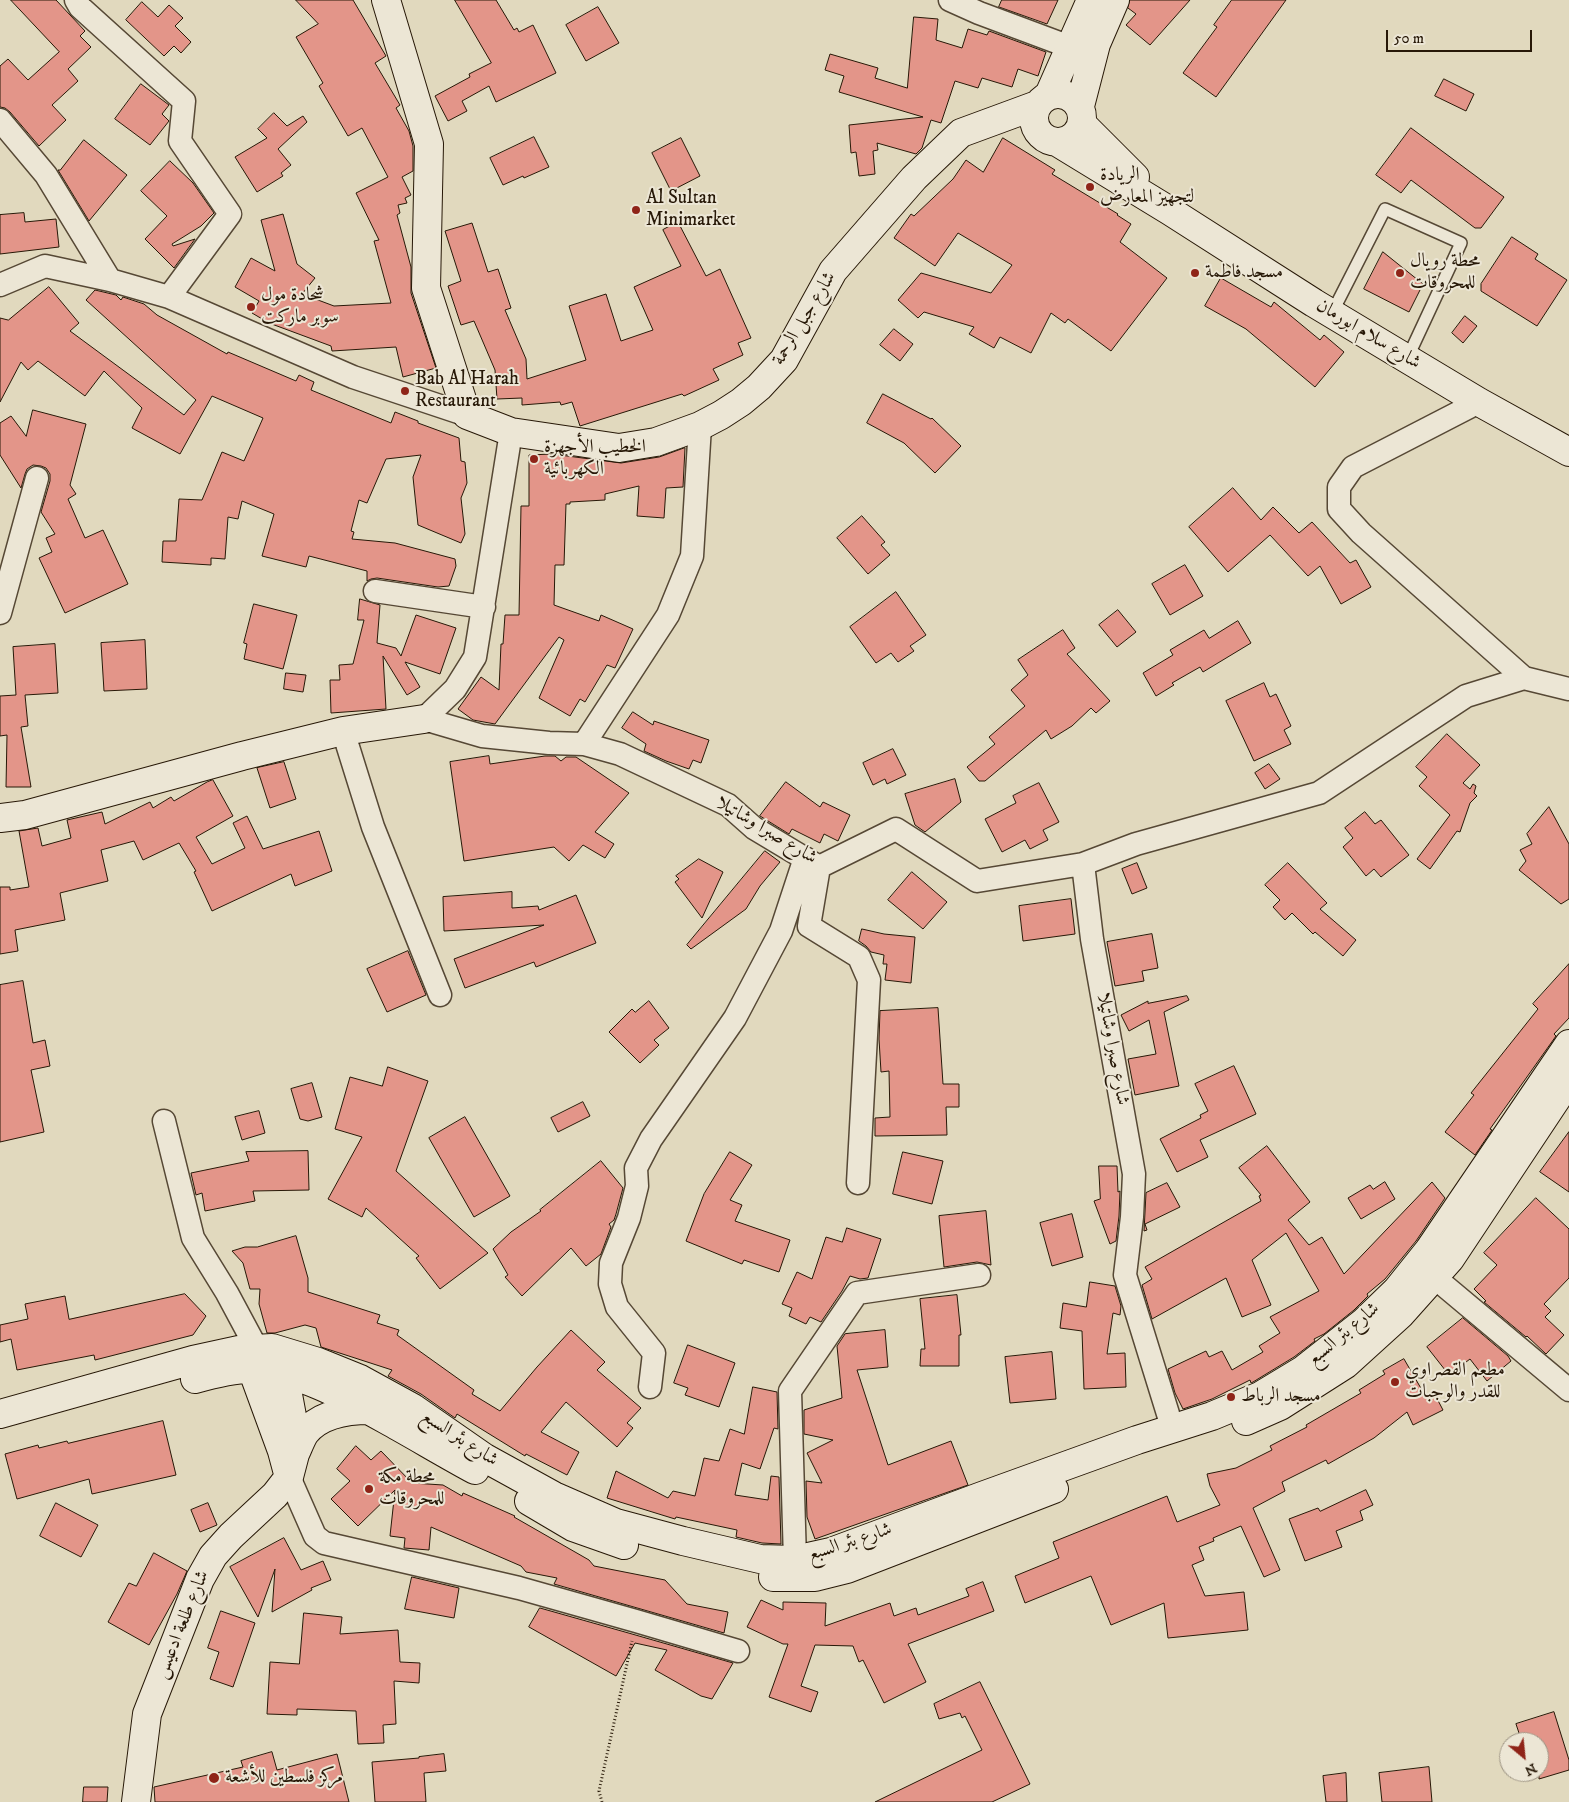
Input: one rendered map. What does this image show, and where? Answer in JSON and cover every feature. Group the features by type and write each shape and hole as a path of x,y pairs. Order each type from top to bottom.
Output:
{"street":[{"path":"76,0 80,8 184,100 180,141 230,214 169,297"},
{"path":"386,0 430,144 426,288 467,415"},
{"path":"950,0 979,13 1070,47"},
{"path":"1045,118 1070,47 1091,0"},
{"path":"1045,118 1066,141 1078,132 1096,44 1115,0"},
{"path":"1045,118 1056,93 1071,97 1081,115 1170,211"},
{"path":"1045,118 1170,211"},
{"name":"شارع جبل الرحمة","path":"467,415 511,432 619,448 656,442 700,426 741,402 776,370 784,360 833,271 914,178 961,133 1045,118"},
{"path":"0,120 46,175 110,280"},
{"name":"شارع سلام ابورمان","path":"1170,211 1332,314 1479,402 1569,452"},
{"path":"0,285 45,266 110,280 169,297 353,377 467,415"},
{"path":"1479,402 1353,467 1339,487 1339,509 1361,532 1524,678 1569,689"},
{"path":"584,744 668,615 692,556 700,426"},
{"path":"0,818 25,815 242,756 343,731 424,719 455,689 476,657 511,432"},
{"path":"0,613 37,478"},
{"path":"375,591 484,607"},
{"path":"1083,864 1136,844 1319,793 1466,696 1524,678"},
{"name":"شارع صبرا وشاتيلا","path":"424,719 482,736 549,743 584,744 626,757 728,805 754,828 812,862 896,829 977,881 1083,864 1092,939 1134,1174 1132,1217 1125,1275 1173,1430"},
{"path":"343,731 372,827 440,995"},
{"path":"812,862 809,926 859,957 869,980 858,1183"},
{"path":"650,1387 654,1353 617,1307 610,1284 611,1263 631,1210 637,1186 636,1168 651,1139 735,1018 781,931 812,862"},
{"name":"شارع بئر السبع","path":"0,1429 221,1372 254,1359 272,1348 318,1362 360,1379 413,1408 485,1458 554,1496 616,1523 760,1559 795,1560 831,1552 1137,1440 1212,1416 1260,1396 1303,1370 1364,1322 1397,1290 1429,1250 1569,1044"},
{"name":"شارع بئر السبع","path":"0,1414 193,1360 240,1350 284,1373 328,1390 370,1410 573,1527 634,1548 701,1565 770,1577 814,1577 848,1569 1105,1470 1245,1422 1280,1406 1346,1364 1400,1315 1450,1259 1569,1080"},
{"path":"164,1121 194,1238 227,1293 254,1359 282,1451 292,1466 315,1536 324,1543 519,1588 738,1651"},
{"path":"795,1560 790,1391 857,1293 980,1276"},
{"path":"1434,1277 1569,1390"},
{"path":"284,1373 294,1427 292,1466"},
{"name":"شارع طلعة ادعيس","path":"136,1802 148,1714 200,1579 213,1556 231,1536 275,1495 292,1466 305,1433 315,1424 326,1418 350,1410 370,1410"}],"lane":[{"path":"1332,314 1385,209 1461,242 1407,359"}],"path":[{"path":"602,1802 599,1791 636,1621"}],"building":[{"path":"11,0 56,0 85,31 80,36 91,47 68,69 78,81 52,105 66,120 39,146 10,112 0,107 0,66 8,59 28,80 59,52"},
{"path":"296,0 353,0 386,56 375,63 400,105 396,108 409,131 413,146 413,171 402,177 411,195 405,198 407,203 398,205 400,213 397,215 411,267 411,293 436,368 403,377 396,347 332,351 331,346 269,323 252,313 259,301 235,287 251,258 275,271 261,220 283,214 297,264 315,278 302,294 334,306 391,303 374,241 379,240 356,193 388,177 362,128 348,136 319,86 323,83 296,37 318,24"},
{"path":"455,0 496,0 514,30 517,28 519,32 533,25 556,73 496,102 489,86 462,101 467,111 448,121 435,96 470,77 469,74 491,63"},
{"path":"1002,0 1058,0 1047,24 999,7"},
{"path":"1130,0 1190,0 1150,45 1126,25 1136,14 1128,8"},
{"path":"1232,0 1286,0 1216,97 1183,73 1217,27 1214,25"},
{"path":"142,2 158,17 169,5 183,18 175,26 191,42 181,53 174,46 164,56 126,20"},
{"path":"598,7 619,43 586,61 566,25"},
{"path":"914,17 938,19 936,40 962,48 968,29 987,35 989,31 1046,52 1038,76 1018,69 1012,87 982,78 978,88 955,81 941,123 931,120 922,148 916,154 877,143 878,150 873,151 875,174 859,176 856,152 851,153 849,125 923,117 839,92 844,76 825,70 830,54 878,68 875,78 907,88"},
{"path":"1444,79 1474,94 1466,111 1435,96"},
{"path":"141,84 169,105 162,114 169,121 150,145 115,119"},
{"path":"274,113 287,126 303,116 307,122 278,149 291,165 281,173 283,176 257,192 235,157 267,138 258,129"},
{"path":"1411,128 1504,197 1481,228 1475,228 1411,180 1401,193 1376,175"},
{"path":"534,137 549,167 503,185 490,158"},
{"path":"681,138 700,176 671,191 652,153"},
{"path":"1003,138 1055,170 1052,174 1131,224 1120,242 1167,278 1111,351 1068,319 1065,323 1051,313 1031,353 1000,337 994,348 969,334 974,327 924,312 918,318 898,300 921,273 991,293 1012,265 958,233 935,266 894,238 911,214 914,216 953,179 966,160 983,172"},
{"path":"84,140 127,175 89,221 58,170 60,170"},
{"path":"170,161 193,183 214,213 201,226 172,244 173,246 195,239 174,268 145,239 167,216 141,191"},
{"path":"24,213 25,222 56,219 59,247 0,254 0,215"},
{"path":"678,222 706,276 720,269 751,338 738,343 743,355 713,369 719,380 684,396 682,394 580,426 572,402 561,405 560,402 522,405 522,398 497,399 495,370 474,321 461,325 448,286 461,281 445,231 472,223 488,272 498,269 511,308 505,310 526,359 527,379 586,360 569,306 606,294 621,341 653,330 634,287 681,266 663,230"},
{"path":"1512,237 1538,254 1535,259 1567,280 1537,326 1481,291 1481,284"},
{"path":"1383,252 1423,284 1409,312 1364,289"},
{"path":"1221,278 1271,307 1274,302 1320,340 1324,335 1344,352 1315,387 1246,329 1205,306"},
{"path":"49,287 79,323 70,331 184,415 196,400 86,300 95,290 116,295 121,300 123,297 144,304 157,315 227,354 228,352 296,381 299,375 314,382 311,390 391,423 395,412 418,421 418,423 459,438 461,461 465,462 467,483 461,498 465,534 461,543 418,525 413,477 421,455 386,459 367,503 359,500 351,531 354,532 352,539 395,543 455,559 456,566 449,586 438,587 377,578 367,581 367,571 309,556 306,567 262,556 274,514 242,501 238,519 228,517 225,559 211,558 211,565 162,562 163,541 176,541 179,499 202,500 222,452 244,461 263,418 212,396 180,454 132,428 142,408 104,371 85,396 38,361 28,370 21,362 0,402 0,318 8,320"},
{"path":"1465,316 1477,326 1463,343 1452,333"},
{"path":"894,329 913,344 900,361 880,345"},
{"path":"883,394 932,418 961,446 935,473 904,443 867,423"},
{"path":"33,410 86,424 70,485 76,494 68,499 85,538 103,530 128,584 65,613 39,558 52,552 46,538 55,534 41,512 50,481 50,474 46,468 33,465 27,469 21,488 0,455 0,423 11,416 26,436"},
{"path":"685,448 683,487 666,488 664,518 637,516 639,486 605,494 605,500 570,502 570,504 566,504 564,565 555,565 554,605 599,621 601,615 633,629 615,668 607,665 585,702 580,699 570,716 539,698 564,640 559,637 495,724 473,720 458,709 481,677 499,690 501,644 503,644 505,615 519,615 521,506 529,506 529,455 552,454 621,463 659,457"},
{"path":"1233,488 1261,520 1273,507 1299,533 1312,522 1350,563 1356,560 1371,587 1341,604 1320,566 1308,576 1270,535 1228,572 1189,527"},
{"path":"862,516 885,542 881,545 890,555 868,574 837,538"},
{"path":"1185,565 1203,596 1170,615 1152,584"},
{"path":"896,592 926,635 910,646 914,651 898,662 891,653 876,663 850,627"},
{"path":"360,599 380,605 377,643 396,648 401,656 416,615 456,628 440,674 405,662 420,687 407,695 383,656 386,709 331,713 330,680 340,680 339,665 353,664 364,620 358,620"},
{"path":"254,604 297,615 283,669 244,659 247,644 244,643"},
{"path":"1118,610 1136,632 1117,647 1099,625"},
{"path":"1238,621 1251,643 1203,672 1200,667 1172,683 1174,685 1156,696 1143,673 1173,655 1170,650 1204,630 1209,638"},
{"path":"1063,630 1075,648 1067,654 1110,701 1096,713 1091,708 1072,726 1051,739 1046,730 985,781 979,781 967,767 995,744 989,737 1025,706 1011,690 1028,675 1018,660"},
{"path":"145,640 147,689 104,691 101,643"},
{"path":"55,644 58,693 25,695 28,726 21,727 31,787 6,787 7,735 0,736 0,696 16,695 13,647"},
{"path":"286,673 306,675 303,692 284,689"},
{"path":"1264,683 1270,697 1276,694 1291,726 1284,730 1291,744 1254,761 1226,701"},
{"path":"633,712 653,725 654,721 709,740 701,763 693,760 689,769 644,751 646,744 622,728"},
{"path":"1447,734 1480,765 1463,783 1470,789 1473,784 1476,786 1474,793 1477,796 1470,803 1460,832 1457,831 1430,869 1417,859 1450,815 1419,786 1427,777 1416,767"},
{"path":"893,749 906,775 887,784 885,779 873,785 863,763"},
{"path":"489,756 490,764 545,756 555,756 561,761 566,757 576,757 629,793 595,832 614,844 605,858 583,845 569,861 554,847 464,861 450,762"},
{"path":"284,762 296,799 270,808 257,768"},
{"path":"1269,764 1280,779 1265,789 1255,773"},
{"path":"955,779 961,802 925,832 915,825 905,794"},
{"path":"213,780 233,816 196,837 212,864 245,848 233,823 247,816 263,849 319,831 332,871 295,886 291,874 212,911 194,872 196,871 179,843 143,860 134,841 101,850 108,881 60,893 65,920 15,930 18,951 0,954 0,887 10,887 10,890 29,887 19,831 38,828 42,846 71,838 67,820 102,812 105,824 150,802 153,808 171,797 174,801"},
{"path":"786,782 820,807 823,802 850,815 838,841 824,834 820,843 792,829 789,834 760,816"},
{"path":"1039,783 1059,822 1043,830 1048,840 1030,849 1025,840 1002,852 985,819 1016,803 1013,796"},
{"path":"1549,807 1569,844 1569,899 1561,904 1519,870 1526,861 1520,850 1532,844 1527,834"},
{"path":"1365,812 1375,824 1381,820 1409,855 1381,877 1374,869 1366,876 1343,847 1353,838 1345,828"},
{"path":"765,851 780,862 760,886 746,909 691,949 687,945"},
{"path":"699,859 723,872 702,918 675,882 679,879 676,876"},
{"path":"1137,863 1147,888 1132,894 1122,869"},
{"path":"1288,863 1327,903 1320,909 1356,940 1343,956 1315,932 1313,934 1292,913 1285,920 1273,907 1280,900 1265,885"},
{"path":"912,872 947,902 923,929 888,900"},
{"path":"512,892 512,908 538,906 539,910 576,895 596,943 536,967 534,962 465,988 454,959 544,925 444,931 443,897"},
{"path":"1071,899 1075,934 1023,941 1019,906"},
{"path":"862,929 884,934 915,937 911,983 885,980 887,964 883,964 884,955 871,952 859,941"},
{"path":"1152,934 1158,968 1142,971 1144,981 1115,986 1107,942"},
{"path":"408,951 426,995 387,1012 367,969"},
{"path":"1569,964 1569,1018 1554,1034 1556,1036 1490,1129 1492,1130 1475,1155 1445,1132 1474,1095 1471,1093 1538,1009 1533,1004"},
{"path":"23,981 33,1043 45,1040 50,1066 31,1070 44,1132 0,1142 0,985"},
{"path":"1187,996 1189,1000 1164,1012 1179,1086 1135,1095 1128,1059 1156,1054 1149,1020 1129,1031 1121,1015 1148,1001 1148,1003"},
{"path":"649,1001 669,1028 654,1040 659,1045 640,1063 609,1032 632,1009 635,1012"},
{"path":"938,1008 943,1084 959,1084 959,1107 946,1107 947,1135 875,1136 875,1118 890,1117 889,1071 881,1072 880,1011"},
{"path":"1234,1066 1256,1114 1200,1140 1208,1157 1177,1172 1160,1139 1201,1118 1200,1115 1208,1111 1195,1084"},
{"path":"388,1067 428,1081 396,1171 488,1253 440,1289 416,1258 419,1256 366,1208 362,1217 328,1199 362,1137 335,1129 350,1077 382,1086"},
{"path":"312,1083 322,1117 308,1121 300,1119 291,1089"},
{"path":"583,1102 590,1116 558,1132 551,1118"},
{"path":"259,1111 265,1133 242,1140 235,1117"},
{"path":"465,1117 510,1196 474,1217 429,1138"},
{"path":"1569,1132 1569,1192 1540,1172"},
{"path":"1267,1146 1310,1202 1288,1220 1309,1245 1322,1237 1344,1274 1432,1182 1445,1198 1416,1241 1385,1279 1367,1294 1368,1296 1354,1310 1324,1334 1314,1339 1315,1341 1294,1357 1253,1382 1251,1383 1250,1380 1212,1399 1183,1409 1175,1393 1168,1369 1206,1351 1209,1357 1222,1351 1232,1370 1263,1352 1259,1346 1280,1333 1270,1317 1319,1291 1286,1233 1252,1260 1271,1305 1242,1317 1226,1278 1152,1319 1142,1285 1152,1279 1145,1267 1261,1201 1259,1196 1261,1195 1239,1168"},
{"path":"308,1151 309,1190 253,1191 255,1201 205,1211 202,1193 196,1195 191,1173 249,1161 246,1152"},
{"path":"730,1152 752,1165 730,1200 742,1205 735,1221 790,1240 779,1272 744,1260 742,1264 686,1241 704,1194"},
{"path":"903,1152 943,1161 932,1204 893,1194"},
{"path":"601,1161 623,1188 614,1220 609,1224 611,1227 601,1254 586,1266 571,1248 522,1296 505,1277 508,1275 493,1249 511,1232 541,1211"},
{"path":"1099,1166 1117,1166 1118,1192 1120,1191 1119,1216 1116,1241 1110,1244 1094,1201 1100,1199"},
{"path":"1385,1182 1395,1199 1361,1219 1348,1198 1370,1185 1373,1189"},
{"path":"1167,1183 1180,1207 1145,1224 1147,1230 1144,1231 1146,1193"},
{"path":"1536,1198 1569,1229 1569,1278 1544,1304 1551,1311 1545,1317 1564,1335 1546,1354 1527,1336 1484,1302 1486,1301 1474,1289 1497,1265 1484,1253"},
{"path":"986,1211 991,1265 977,1262 944,1267 939,1216"},
{"path":"1072,1214 1083,1257 1052,1266 1040,1223"},
{"path":"847,1228 881,1239 868,1278 860,1279 850,1276 821,1322 810,1317 806,1324 789,1316 792,1308 782,1304 797,1272 812,1279 826,1237 842,1242"},
{"path":"296,1236 308,1278 308,1292 380,1315 377,1323 399,1330 397,1335 474,1390 472,1394 500,1411 571,1330 605,1362 597,1370 641,1408 627,1423 633,1428 617,1447 566,1402 541,1432 579,1452 567,1475 526,1454 525,1456 457,1414 455,1418 421,1394 388,1376 392,1370 321,1347 316,1328 305,1325 275,1333 267,1333 259,1304 260,1289 250,1289 243,1263 232,1251 245,1247 257,1247"},
{"path":"1090,1282 1115,1286 1121,1306 1120,1315 1113,1313 1107,1354 1125,1353 1126,1387 1084,1389 1082,1331 1060,1328 1063,1303 1086,1307"},
{"path":"185,1294 206,1316 193,1335 95,1360 94,1355 17,1370 11,1339 0,1342 0,1325 28,1319 25,1304 65,1296 69,1319"},
{"path":"957,1295 961,1335 959,1335 959,1366 920,1366 921,1349 925,1349 920,1299"},
{"path":"1463,1318 1508,1356 1511,1361 1487,1381 1470,1359 1449,1375 1427,1347"},
{"path":"885,1330 888,1367 857,1370 888,1465 951,1441 968,1485 815,1539 807,1517 806,1481 822,1483 807,1453 833,1440 804,1434 804,1410 842,1398 837,1346 845,1334"},
{"path":"688,1345 735,1363 719,1407 685,1395 688,1388 674,1383"},
{"path":"1052,1352 1056,1399 1010,1403 1005,1357"},
{"path":"1404,1359 1426,1397 1434,1393 1443,1410 1413,1425 1407,1412 1374,1438 1328,1464 1326,1460 1282,1482 1285,1491 1253,1508 1280,1570 1264,1577 1241,1526 1213,1538 1214,1541 1199,1547 1204,1560 1192,1565 1205,1596 1244,1592 1248,1630 1168,1638 1164,1603 1111,1625 1091,1576 1025,1603 1015,1576 1059,1558 1053,1542 1167,1496 1177,1522 1220,1505 1210,1486 1207,1474 1236,1468 1272,1450 1270,1446 1307,1427 1306,1425 1361,1393 1359,1390 1385,1374 1383,1371"},
{"path":"753,1387 777,1392 778,1429 774,1428 760,1469 742,1463 735,1495 768,1500 771,1476 779,1477 781,1544 762,1543 736,1537 737,1530 676,1517 675,1519 607,1498 616,1471 668,1498 673,1491 695,1496 704,1458 719,1461 730,1429 744,1434"},
{"path":"163,1421 176,1475 92,1494 89,1479 17,1499 5,1454 38,1445 39,1448 67,1441 68,1443"},
{"path":"356,1446 371,1460 381,1451 412,1483 443,1485 462,1496 463,1493 515,1516 589,1560 594,1566 665,1580 687,1604 728,1612 724,1633 554,1584 557,1578 526,1572 521,1566 431,1527 429,1550 404,1548 405,1538 390,1536 395,1490 358,1526 331,1499 350,1481 337,1469"},
{"path":"1366,1490 1373,1505 1360,1511 1363,1520 1336,1531 1342,1547 1305,1561 1289,1519 1318,1508 1320,1511"},
{"path":"56,1503 98,1525 81,1557 40,1536"},
{"path":"208,1503 217,1525 200,1532 191,1510"},
{"path":"284,1538 301,1570 323,1561 331,1580 311,1588 312,1590 272,1612 275,1569 258,1617 230,1567"},
{"path":"154,1553 187,1571 177,1594 149,1645 108,1622 129,1583 136,1586"},
{"path":"412,1577 459,1588 454,1618 405,1609"},
{"path":"983,1582 994,1611 908,1644 926,1682 884,1703 863,1660 859,1662 853,1646 815,1645 801,1686 818,1692 811,1712 769,1697 788,1644 783,1644 747,1627 761,1600 783,1610 783,1602 826,1603 825,1626 890,1603 894,1616 916,1608 918,1615 969,1596 966,1589"},
{"path":"540,1608 733,1663 712,1699 701,1696 655,1670 667,1650 635,1643 616,1676 529,1627"},
{"path":"221,1611 255,1623 233,1687 210,1679 219,1652 208,1648"},
{"path":"304,1613 342,1617 340,1634 398,1630 400,1662 420,1663 419,1683 394,1681 396,1724 383,1725 384,1743 358,1744 356,1711 297,1709 297,1715 267,1714 270,1662 299,1664"},
{"path":"980,1682 1030,1784 992,1802 875,1802 982,1750 965,1716 962,1718 960,1713 939,1719 934,1704"},
{"path":"1554,1712 1569,1760 1569,1770 1549,1776 1549,1732 1519,1732 1516,1724"},
{"path":"272,1752 277,1770 337,1754 349,1802 155,1802 154,1787 243,1767 241,1761"},
{"path":"444,1754 446,1771 424,1773 426,1802 375,1802 372,1762"},
{"path":"1429,1767 1432,1802 1382,1802 1379,1773"},
{"path":"1346,1773 1347,1802 1326,1802 1323,1776"},
{"path":"84,1787 108,1787 107,1802 83,1802"}],"place":[{"name":"الريادة لتجهيز المعارض","path":"1090,187"},
{"name":"Al Sultan Minimarket","path":"636,210"},
{"name":"مسجد فاطمة","path":"1195,273"},
{"name":"محطة رويال للمحروقات","path":"1400,273"},
{"name":"شحادة مول سوبر ماركت","path":"251,307"},
{"name":"Bab Al Harah Restaurant","path":"405,391"},
{"name":"الخطيب الأجهزة الكهربائية","path":"534,459"},
{"name":"مطعم القصراوي للقدر والوجبات","path":"1395,1382"},
{"name":"مسجد الرباط","path":"1231,1397"},
{"name":"محطة مكة للمحروقات","path":"369,1489"},
{"name":"مركز فلسطين للأشعة","path":"214,1778"}]}
